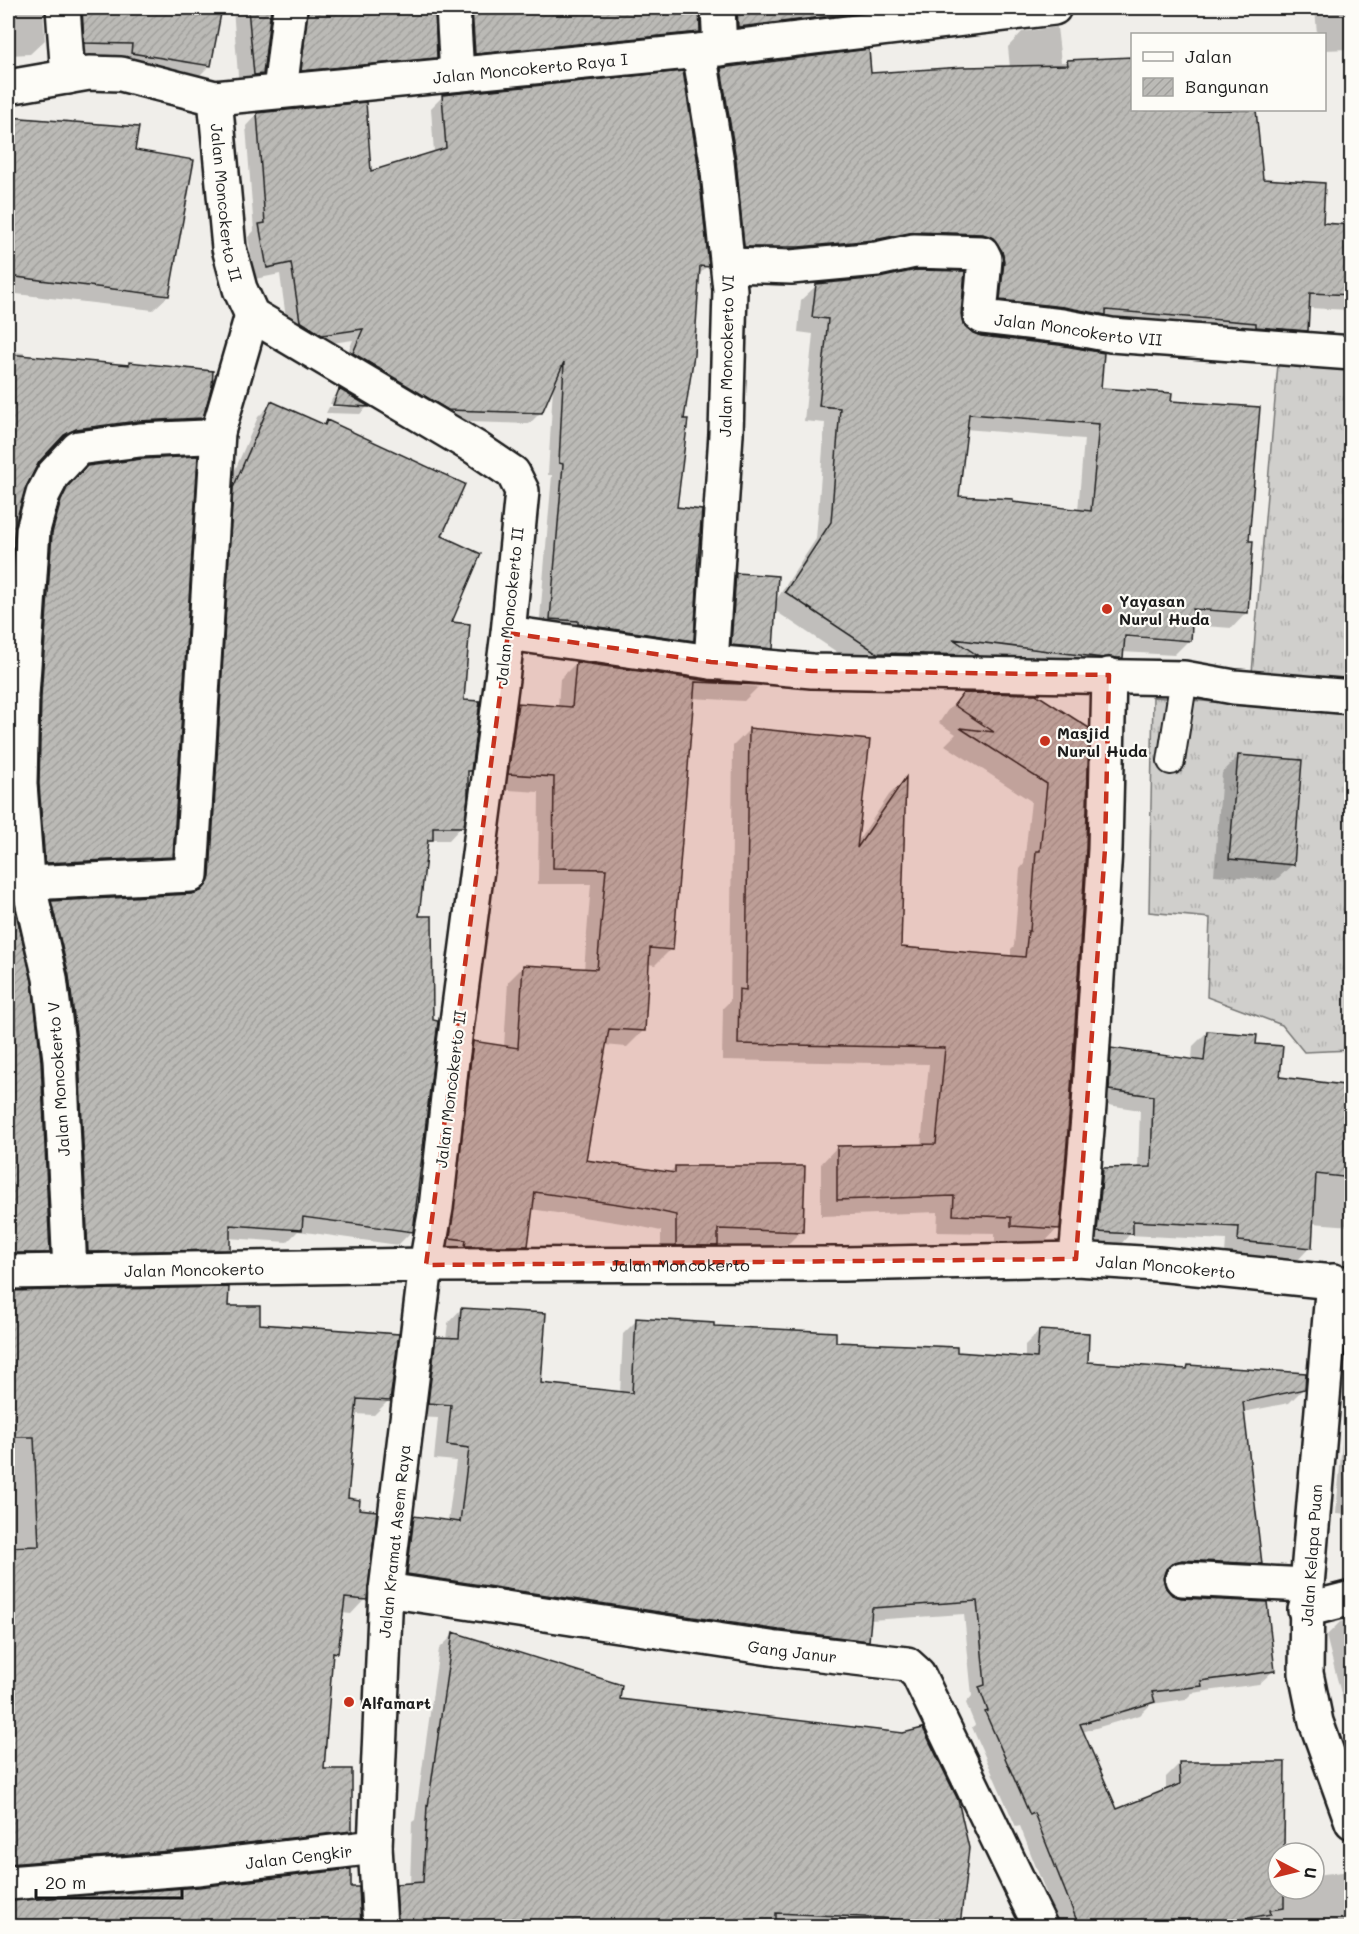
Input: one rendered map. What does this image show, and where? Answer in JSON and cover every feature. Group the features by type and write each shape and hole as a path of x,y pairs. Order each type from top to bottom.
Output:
{"street":[{"path":"63,8 68,77"},
{"path":"280,91 290,8"},
{"path":"453,8 457,74"},
{"name":"Jalan Moncokerto VI","path":"711,662 728,376 730,290 717,162 710,50 718,8"},
{"name":"Jalan Moncokerto Raya I","path":"8,87 89,73 121,74 215,98 710,50 1054,8"},
{"name":"Jalan Moncokerto II","path":"215,98 229,248 240,289 252,315 477,448 513,473 522,491 508,633 455,1037 436,1208 426,1265"},
{"name":"Jalan Moncokerto VII","path":"728,265 791,267 877,259 914,252 982,253 985,258 980,315 983,317 1062,326 1111,335 1352,353"},
{"path":"29,883 190,875 218,432 252,315"},
{"name":"Jalan Moncokerto V","path":"70,1271 60,1059 50,978 29,883 20,784 22,696 33,530 44,494 53,475 78,448 140,440 205,437 218,432"},
{"path":"508,633 711,662 812,670 1184,678 1234,687 1352,697"},
{"path":"1076,1259 1089,1106 1104,861 1108,675"},
{"name":"Jalan Moncokerto","path":"8,1272 426,1265 844,1264 1076,1259 1157,1264 1342,1283"},
{"name":"Jalan Kramat Asem Raya","path":"380,1926 375,1847 386,1590 426,1265"},
{"name":"Jalan Kelapa Puan","path":"1342,1283 1306,1597 1306,1672 1316,1722 1352,1822"},
{"path":"1182,1579 1306,1597 1352,1599"},
{"name":"Gang Janur","path":"386,1590 777,1649 907,1664 918,1674 1040,1926"},
{"name":"Jalan Cengkir","path":"8,1883 198,1868 375,1847"}],"lane":[{"path":"1171,761 1184,678"}],"highlighted area":[{"path":"508,633 711,662 812,671 1109,675 1105,849 1076,1259 426,1265"}],"green space":[{"path":"1278,364 1351,368 1352,441 1344,594 1351,595 1351,682 1252,673"},
{"path":"1153,697 1351,713 1351,1050 1304,1052 1282,1025 1207,997 1210,918 1149,912"}],"building":[{"path":"82,8 222,8 211,66 131,53 132,44 84,43"},
{"path":"248,8 271,8 263,74 254,75"},
{"path":"308,8 404,13 403,8 435,8 437,58 301,71"},
{"path":"472,8 699,8 700,32 475,54"},
{"path":"737,8 866,8 866,12 738,27"},
{"path":"869,49 871,73 963,67 1068,65 1067,60 1131,57 1131,111 1256,111 1263,179 1325,183 1323,223 1352,225 1352,295 1310,293 1308,331 1256,327 1256,323 1106,310 1106,315 1064,307 1000,300 1004,261 1002,251 993,238 983,234 914,232 874,240 799,247 744,247 736,159 721,68"},
{"path":"683,71 698,164 709,267 700,266 694,355 684,419 688,419 677,507 702,510 694,641 578,624 578,621 550,619 563,464 559,463 564,362 542,413 448,410 353,353 363,329 322,335 300,321 291,263 267,268 259,224 265,223 257,113 366,102 371,171 446,148 442,95"},
{"path":"8,117 139,127 135,150 194,160 169,296 8,276"},
{"path":"916,270 965,271 961,314 963,324 973,333 1104,353 1101,388 1172,393 1171,401 1260,407 1249,541 1253,541 1248,613 1193,609 1191,641 1125,636 1123,658 1103,658 953,639 977,655 877,653 785,592 831,522 840,408 819,406 828,319 812,317 816,284 879,278","holes":["969,414 1099,424 1091,511 1013,502 1013,499 959,496"]},
{"path":"8,354 129,365 129,362 213,371 212,386 203,418 138,421 76,429 64,435 39,462 25,489 15,525 8,631"},
{"path":"339,389 370,407 333,405"},
{"path":"271,401 325,425 327,420 465,484 442,536 481,554 452,622 470,624 464,700 480,701 471,771 468,771 468,797 464,827 433,827 433,840 428,840 419,916 432,916 433,1020 438,1021 413,1232 303,1217 302,1230 230,1225 230,1250 88,1252 79,1057 69,976 51,901 192,894 201,891 207,884 210,876 233,488"},
{"path":"198,456 173,857 45,863 39,784 41,697 52,533 61,501 68,486 87,466 142,459"},
{"path":"736,573 778,576 773,649 731,645"},
{"path":"576,662 708,681 761,685 695,682 673,950 650,948 645,1031 609,1029 586,1160 675,1173 675,1166 805,1166 803,1232 718,1229 718,1246 676,1246 676,1215 645,1208 535,1192 528,1246 465,1246 466,1240 450,1238 473,1041 518,1048 523,965 597,969 606,869 553,868 554,777 508,774 518,703 572,707"},
{"path":"963,693 1036,694 1089,728 1086,848 1060,1229 1011,1226 1011,1217 953,1215 954,1196 837,1200 837,1146 936,1144 945,1048 738,1044 739,989 746,990 749,728 870,740 857,848 906,777 901,947 1025,957 1028,931 1030,931 1036,851 1040,851 1047,784 960,728 994,732 954,705"},
{"path":"1238,755 1302,760 1294,865 1229,859"},
{"path":"8,869 32,981 41,1061 50,1253 8,1253"},
{"path":"1207,1031 1257,1035 1256,1044 1283,1046 1280,1077 1352,1086 1352,1178 1316,1174 1312,1248 1238,1241 1239,1227 1133,1221 1133,1234 1097,1232 1103,1168 1151,1167 1153,1096 1109,1090 1111,1048 1204,1061"},
{"path":"229,1287 228,1306 260,1306 260,1324 399,1334 390,1401 357,1399 348,1498 360,1500 359,1509 377,1511 367,1600 345,1598 338,1653 333,1652 324,1769 352,1769 352,1831 195,1849 8,1864 8,1547 39,1546 34,1437 8,1437 8,1291"},
{"path":"461,1308 546,1313 541,1383 632,1393 636,1318 714,1323 714,1326 836,1332 836,1342 957,1347 957,1352 1037,1358 1039,1330 1089,1333 1088,1362 1187,1369 1188,1365 1306,1373 1305,1389 1243,1402 1262,1564 1182,1560 1166,1569 1163,1578 1166,1588 1172,1595 1181,1598 1267,1602 1275,1671 1201,1681 1202,1686 1152,1692 1155,1702 1080,1724 1117,1809 1180,1784 1179,1762 1285,1762 1284,1841 1266,1841 1266,1901 1284,1901 1284,1908 1270,1910 1271,1914 1243,1919 1245,1926 1079,1926 1034,1813 1030,1815 985,1712 988,1711 979,1687 985,1685 977,1601 872,1608 869,1641 779,1630 407,1574 414,1516 460,1522 469,1448 447,1445 451,1405 428,1403 436,1337 459,1338"},
{"path":"453,1632 622,1685 620,1699 903,1733 923,1728 958,1800 969,1848 960,1926 882,1918 776,1913 776,1926 398,1926 396,1884 423,1882 427,1805"},
{"path":"351,1869 351,1887 359,1887 361,1926 8,1926 8,1901 199,1887"}],"place":[{"name":"Yayasan Nurul Huda","path":"1107,609"},
{"name":"Masjid Nurul Huda","path":"1045,741"},
{"name":"Alfamart","path":"349,1702"}]}
